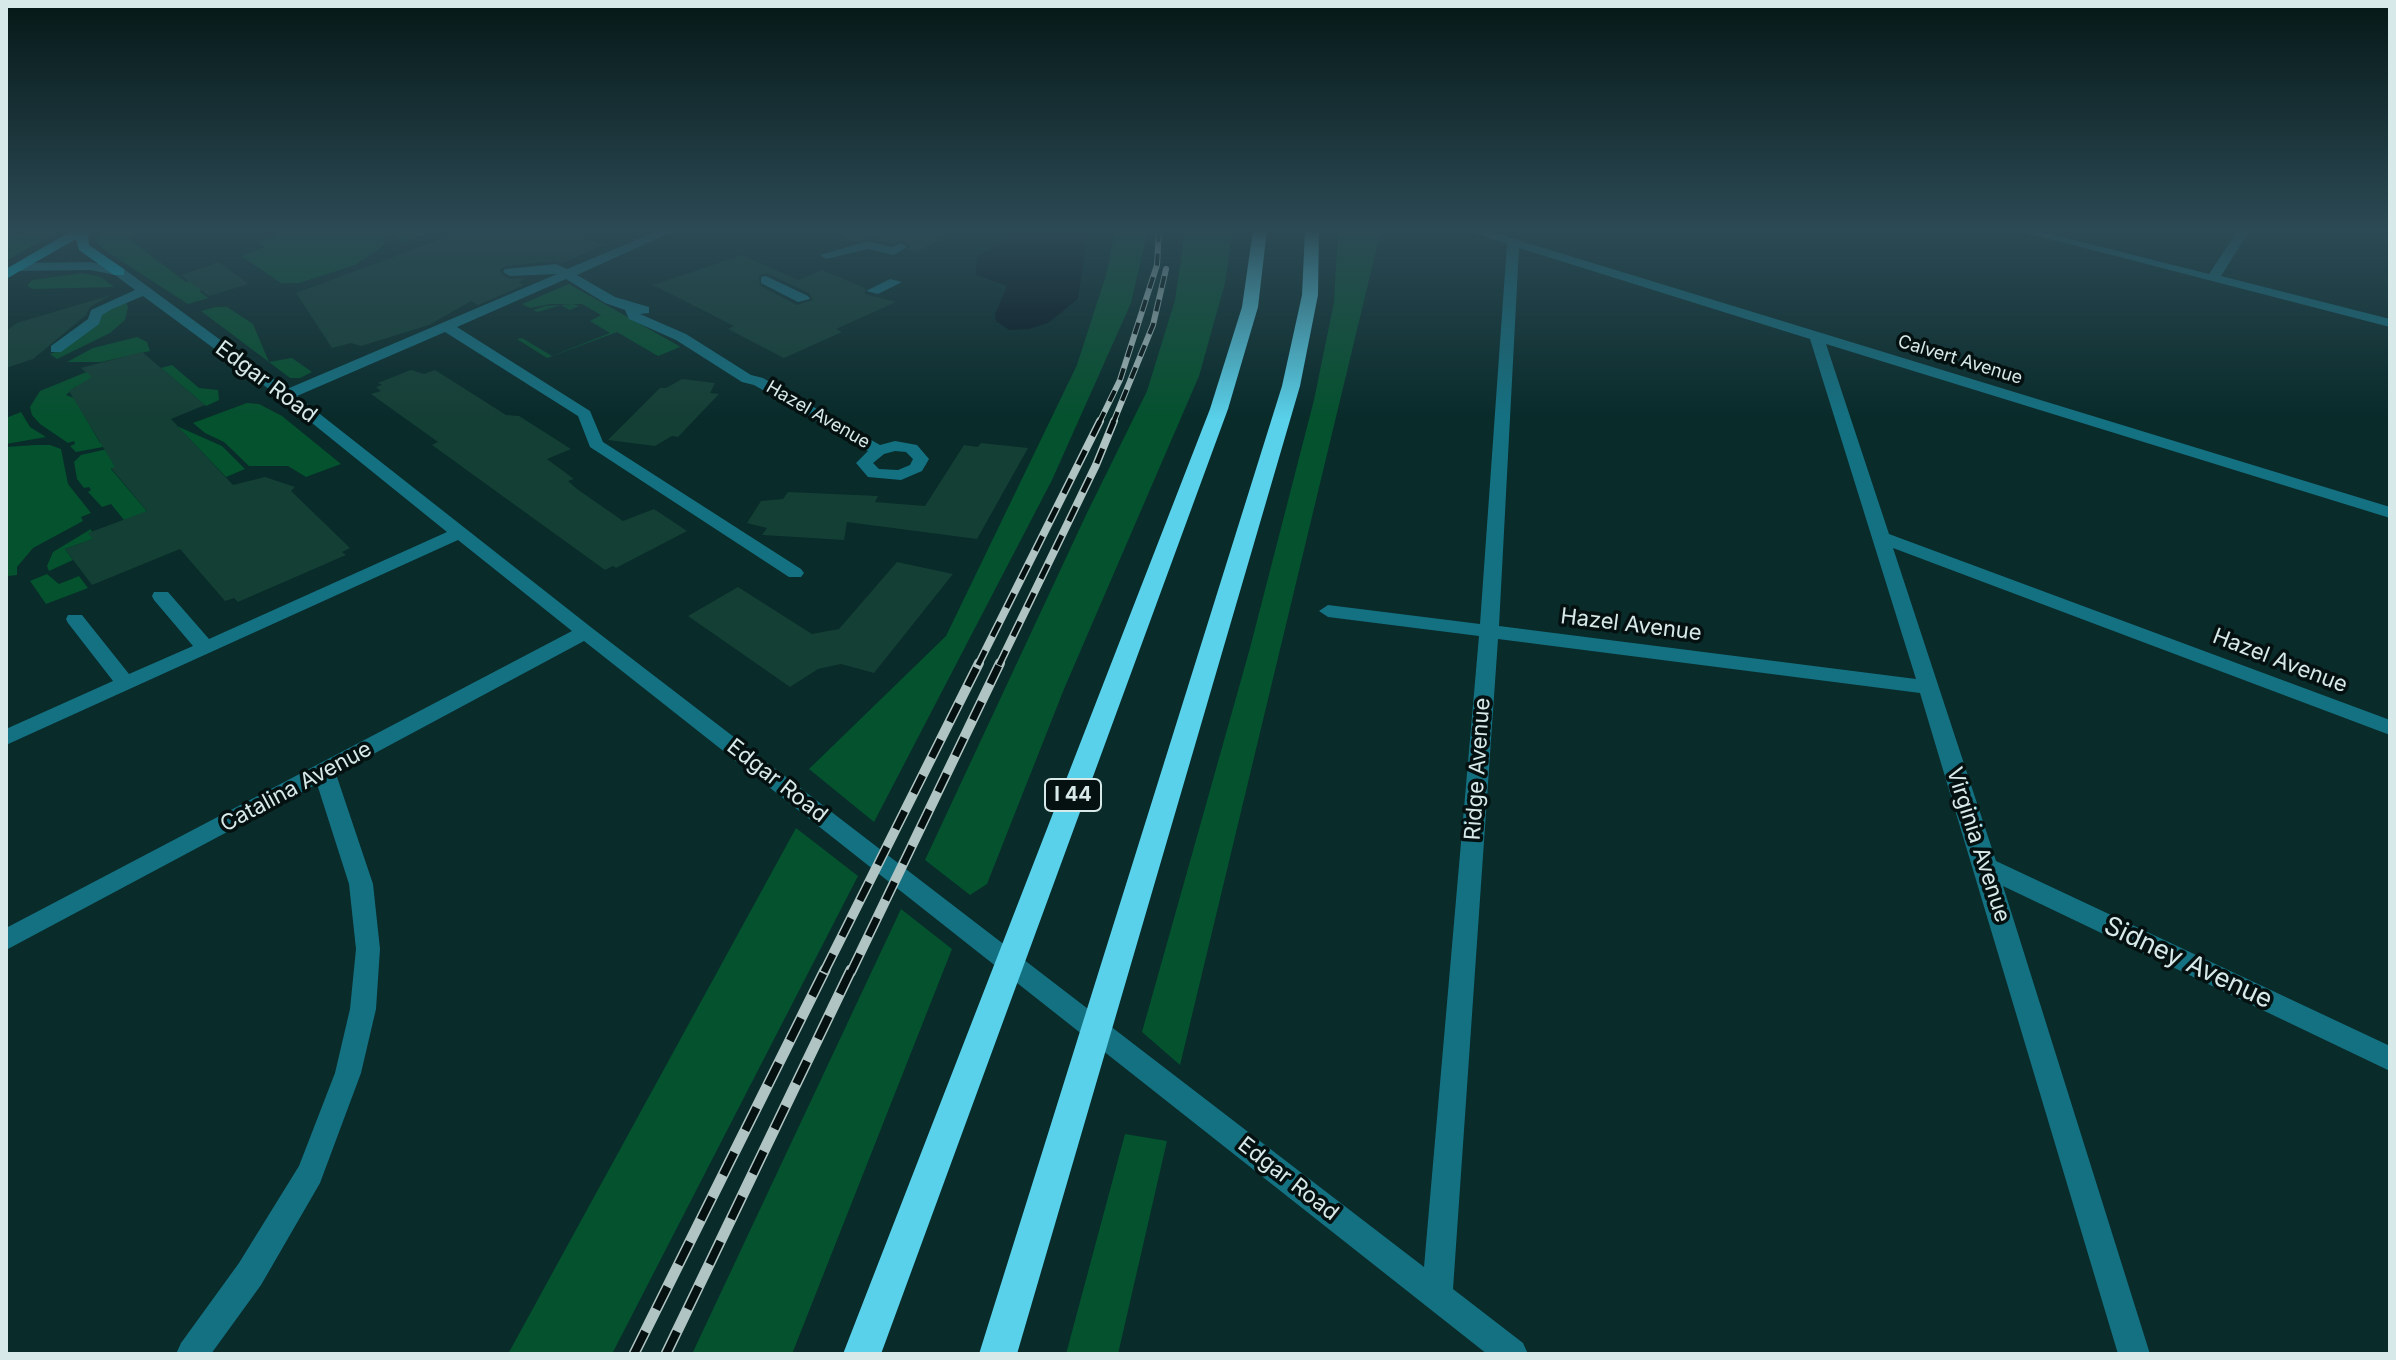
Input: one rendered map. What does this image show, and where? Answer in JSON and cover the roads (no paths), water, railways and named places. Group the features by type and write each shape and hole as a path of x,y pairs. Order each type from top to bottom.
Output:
{"highway":[{"name":"I 44","path":"862,1354 1219,409 1252,293"},
{"path":"998,1354 1291,386 1310,293"}],"street":[{"path":"56,349 94,321 96,313 138,293"},
{"name":"Edgar Road","path":"147,293 286,395 585,632 1512,1354"},
{"path":"286,395 529,293"},
{"name":"Hazel Avenue","path":"600,293 624,305 634,316 703,349 705,354 747,379 758,381 878,450"},
{"path":"792,293 803,299"},
{"name":"Ridge Avenue","path":"1437,1295 1489,632 1510,293"},
{"name":"Calvert Avenue","path":"1676,293 2390,513"},
{"path":"2274,293 2390,323"},
{"path":"446,326 585,414 596,444 795,573"},
{"name":"Virginia Avenue","path":"1817,337 1986,867 2134,1354"},
{"path":"6,738 459,533"},
{"name":"Hazel Avenue","path":"1883,538 2390,728"},
{"path":"161,596 206,648"},
{"name":"Hazel Avenue","path":"1328,611 1928,687"},
{"path":"75,619 126,684"},
{"name":"Catalina Avenue","path":"6,940 585,632"},
{"path":"192,1354 250,1274 310,1173 348,1073 363,1009 368,949 361,884 324,772"},
{"name":"Sidney Avenue","path":"1986,867 2390,1059"}],"railway":[{"path":"1099,423 1120,380 1148,293"},
{"path":"1113,423 1153,325 1160,293"},
{"path":"999,665 1096,465 1114,421"},
{"path":"979,663 1099,423"},
{"path":"825,971 979,663"},
{"path":"851,972 1000,663"},
{"path":"666,1354 851,970"},
{"path":"634,1354 825,971"}]}
